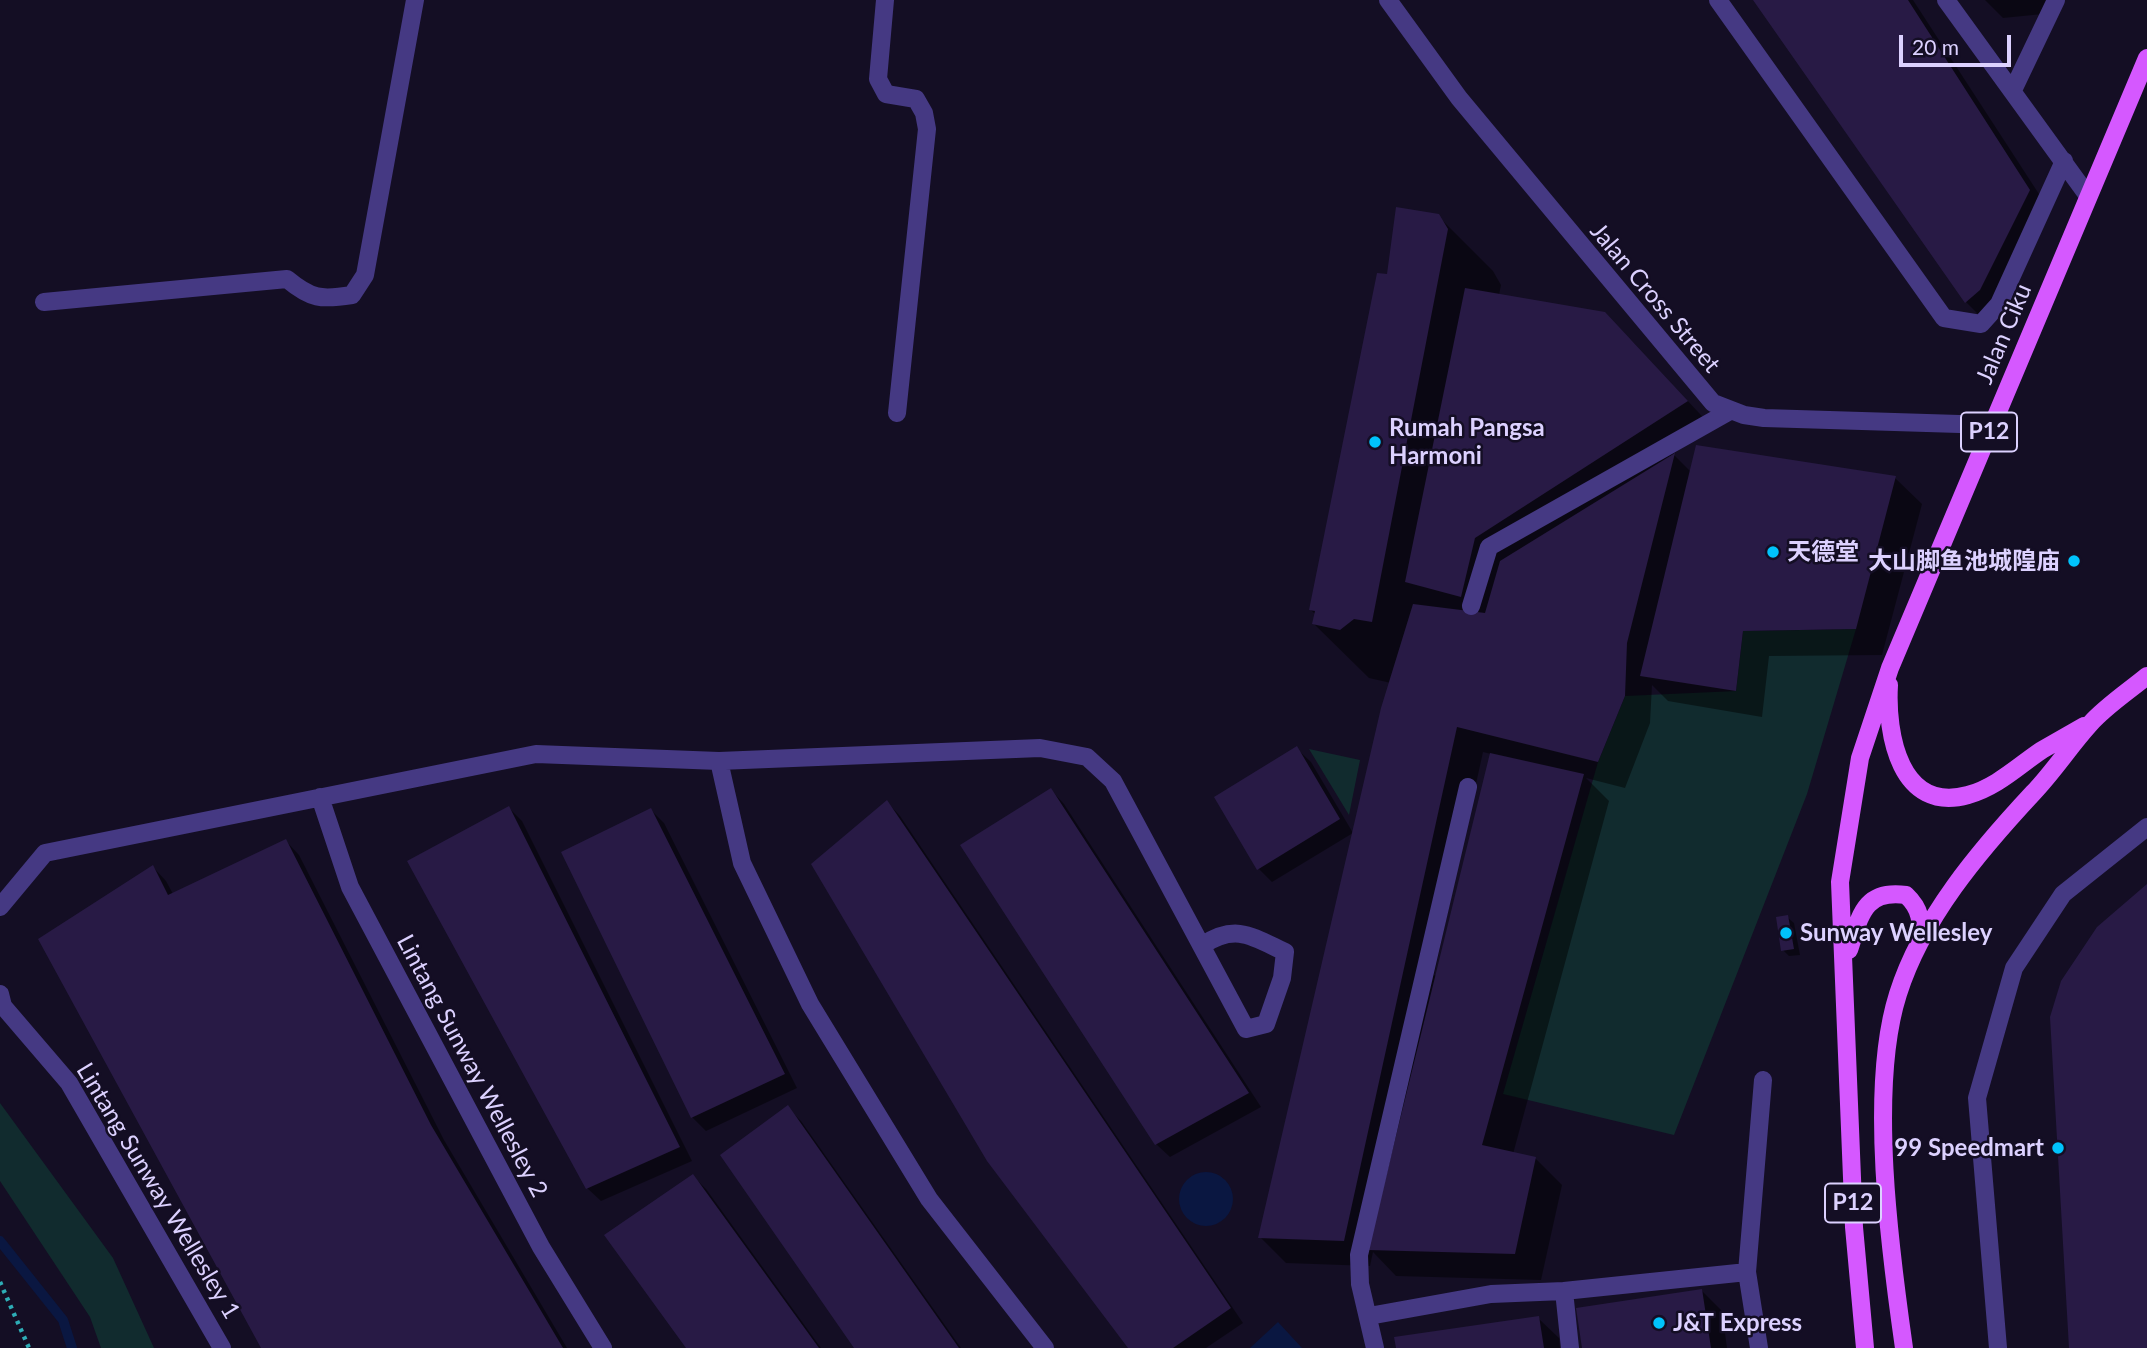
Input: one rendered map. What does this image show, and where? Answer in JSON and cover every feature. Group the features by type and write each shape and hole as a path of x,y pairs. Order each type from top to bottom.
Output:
{"main road":[{"name":"Jalan Ciku","path":"1890,668 2147,58"},
{"path":"1890,668 1888,720 1895,750 1910,779 1937,796 1953,797 1985,788 2092,722 2147,676"},
{"name":"P12","path":"1865,1348 1854,1227 1846,961 1840,882 1860,758 1890,668"},
{"name":"P12","path":"1904,1348 1890,1227 1885,1068 1897,996 1920,942 1995,836 2092,722"},
{"path":"1846,961 1861,912 1871,901 1883,895 1906,895 1914,902 1922,924 1920,942"}],"street":[{"path":"44,302 287,279 307,296 330,299 352,295 365,275 415,0"},
{"path":"885,0 878,79 886,94 916,99 924,113 927,129 897,413"},
{"name":"Jalan Cross Street","path":"1388,0 1460,98 1702,393 1730,411 1791,420 1992,425"},
{"path":"1718,0 1944,317 1981,324 1999,304 2064,161"},
{"path":"1946,0 2088,196"},
{"path":"2013,90 2056,0"},
{"path":"1471,606 1489,547 1730,411"},
{"path":"0,906 45,853 536,754 719,761 1040,748 1087,757 1113,781 1246,1029 1266,1024 1282,978 1285,952 1243,932 1218,934 1203,945"},
{"path":"719,761 742,863 810,1004 929,1199 1045,1348"},
{"path":"1375,1348 1360,1284 1359,1255 1468,787"},
{"name":"Lintang Sunway Wellesley 2","path":"320,797 350,887 528,1223 603,1348"},
{"path":"1998,1348 1976,1098 2014,968 2063,894 2147,827"},
{"name":"Lintang Sunway Wellesley 1","path":"0,994 3,1006 69,1083 222,1348"},
{"path":"1759,1348 1747,1272 1763,1080"},
{"path":"1369,1316 1491,1294 1564,1291 1747,1272"},
{"path":"1564,1291 1570,1348"}],"path":[{"path":"0,1282 29,1348"}],"green space":[{"path":"1856,629 1807,794 1674,1135 1503,1094 1598,762 1625,696 1736,691 1743,631"},
{"path":"1309,749 1360,760 1349,815"},
{"path":"0,1103 113,1258 154,1348 101,1348 90,1317 0,1181"}],"water":[{"path":"1206,1172 1225,1180 1233,1199 1225,1218 1206,1226 1187,1218 1179,1199 1187,1180"},
{"path":"1278,1322 1302,1348 1250,1348"}],"building":[{"path":"1753,0 1908,0 2030,190 1980,290 1965,303"},
{"name":"Rumah Pangsa Harmoni","path":"1396,207 1439,214 1448,229 1372,622 1354,619 1340,630 1312,624 1315,611 1309,610 1377,273 1387,274"},
{"path":"1465,288 1605,312 1688,401 1475,538 1461,597 1405,582"},
{"name":"天德堂","path":"1696,445 1896,476 1856,629 1743,631 1736,691 1640,676"},
{"path":"1675,453 1627,643 1625,696 1598,762 1457,727 1344,1241 1258,1238 1381,708 1413,604 1485,613 1500,561"},
{"path":"1297,746 1340,819 1257,870 1214,797"},
{"path":"1490,753 1584,774 1482,1145 1536,1157 1515,1254 1368,1250"},
{"path":"1051,788 1249,1093 1155,1145 960,845"},
{"path":"887,800 1231,1308 1173,1348 1128,1348 987,1161 811,864"},
{"path":"509,806 680,1147 586,1189 407,861"},
{"path":"651,808 785,1074 691,1118 561,852"},
{"path":"286,839 431,1125 563,1348 261,1348 38,939 153,865 168,895"},
{"path":"2147,884 2147,1348 2069,1348 2050,1017 2061,981 2097,927"},
{"path":"1788,915 1794,949 1781,951 1776,917"},
{"path":"788,1105 959,1348 854,1348 720,1155"},
{"path":"693,1174 819,1348 686,1348 604,1235"},
{"path":"1702,1289 1711,1348 1582,1348 1576,1308"},
{"path":"1539,1316 1544,1348 1396,1348 1394,1337"}],"waterway":[{"path":"0,1241 63,1320 72,1348"}],"place":[{"name":"Rumah Pangsa Harmoni","path":"1375,442"},
{"name":"天德堂","path":"1773,552"},
{"name":"大山脚鱼池城隍庙","path":"2074,561"},
{"name":"Sunway Wellesley","path":"1786,933"},
{"name":"99 Speedmart","path":"2058,1148"},
{"name":"J&T Express","path":"1659,1323"}]}
